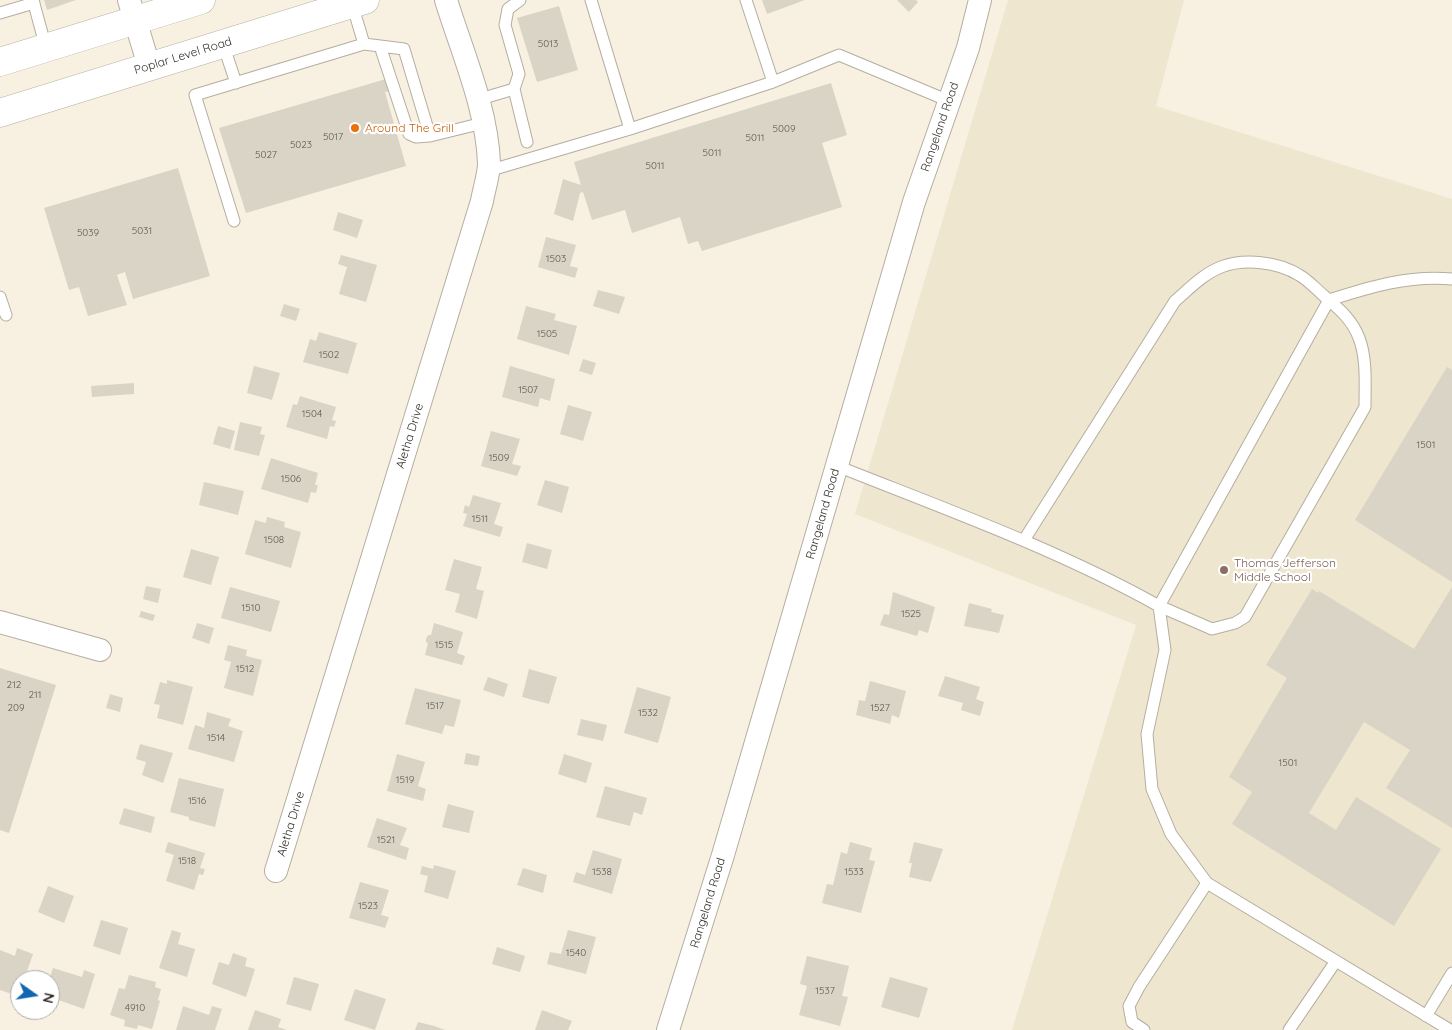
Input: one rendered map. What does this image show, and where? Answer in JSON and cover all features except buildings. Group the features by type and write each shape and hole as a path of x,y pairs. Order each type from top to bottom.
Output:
{"main road":[{"path":"0,62 46,48 132,10 201,0"},
{"name":"Poplar Level Road","path":"0,113 359,2"}],"street":[{"name":"Aletha Drive","path":"276,870 482,200 488,170 487,140 483,123 446,0"},
{"name":"Rangeland Road","path":"668,1030 720,864 914,202 968,48 980,0"},
{"path":"132,10 150,66"},
{"path":"0,622 100,650"}],"lane":[{"path":"520,0 508,9 505,25 519,74 514,88 527,142"},
{"path":"591,0 630,128"},
{"path":"746,0 773,82"},
{"path":"0,13 33,2 46,48"},
{"path":"359,2 364,44"},
{"path":"223,44 236,83"},
{"path":"234,221 195,95 364,44 404,49 430,136"},
{"path":"380,46 409,134 416,137 430,136 483,123"},
{"path":"488,170 630,128 773,82 839,55 949,101"},
{"path":"477,100 514,88"},
{"path":"837,466 1024,540 1130,590 1159,606 1212,629 1235,624 1244,617 1365,407 1364,371 1360,339 1347,316 1300,275 1277,265 1244,262 1221,267 1198,280 1175,301 1154,331 1024,540"},
{"path":"1450,1030 1438,1027 1426,1016 1207,883 1171,834 1152,789 1147,734 1165,650 1159,606 1329,300 1386,282 1430,277 1452,279"},
{"path":"0,296 6,315"},
{"path":"1144,1030 1132,1022 1129,1006 1139,987 1207,883"},
{"path":"1289,1030 1336,961"},
{"path":"1426,1016 1452,972"}],"shaded area":[{"name":"Thomas Jefferson Middle School","path":"1008,0 1184,0 1156,106 1452,199 1452,1030 1012,1030 1136,625 855,514"}],"place":[{"name":"Around The Grill","path":"355,128"},
{"name":"Thomas Jefferson Middle School","path":"1224,570"}]}
